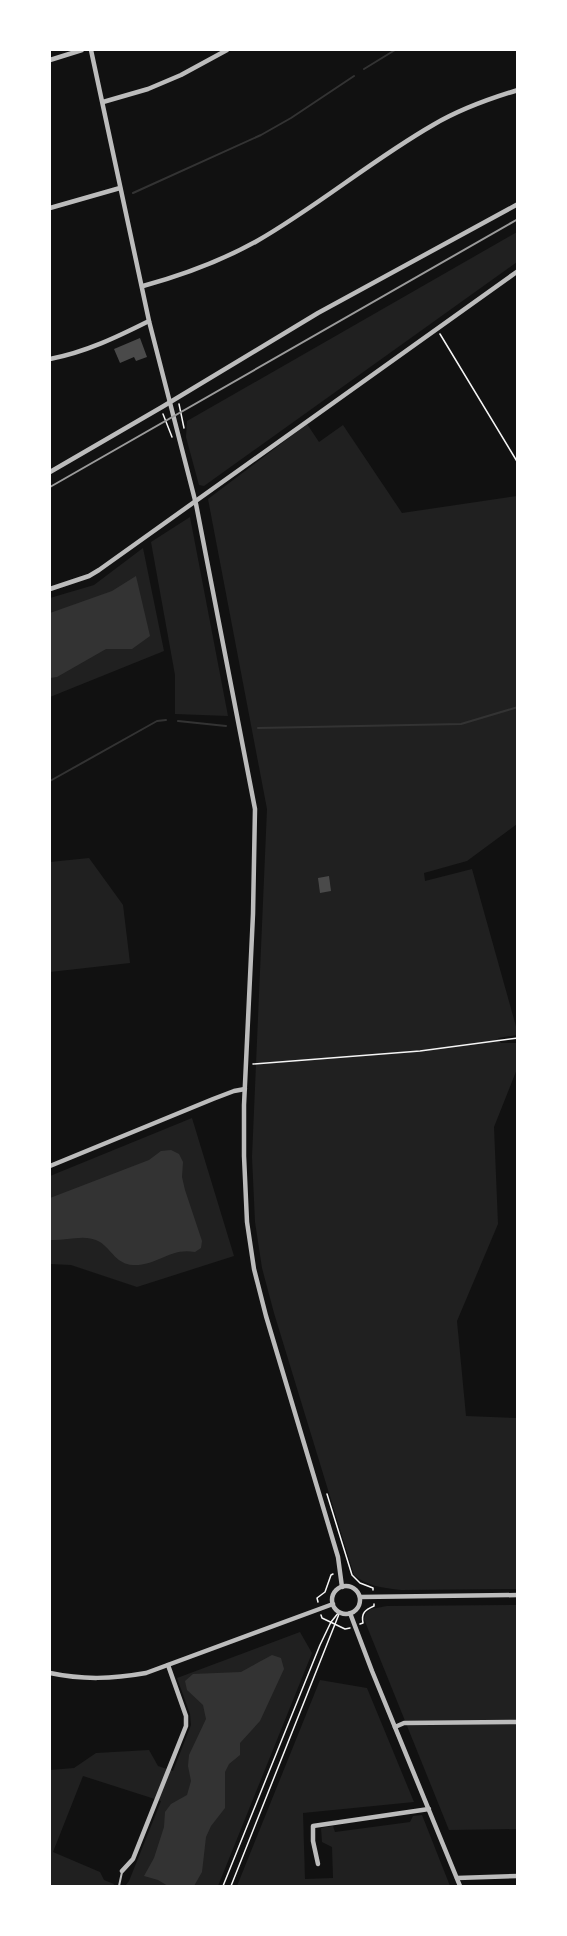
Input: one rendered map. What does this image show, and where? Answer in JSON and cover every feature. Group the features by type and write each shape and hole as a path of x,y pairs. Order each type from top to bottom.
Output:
{"street":[{"path":"50,60 82,50"},
{"path":"91,50 150,321 195,501 255,809 245,1089 244,1156 248,1222 254,1269 266,1316 338,1557 342,1587"},
{"path":"103,102 147,89 200,66 227,50"},
{"path":"143,286 205,267 231,255 288,221 433,125 478,103 518,90"},
{"path":"50,208 120,188"},
{"path":"50,472 318,313 518,204"},
{"path":"50,589 89,576 99,570 518,271"},
{"path":"50,359 74,354 102,344 150,321"},
{"path":"50,1166 223,1095 245,1089"},
{"path":"342,1587 351,1587 358,1592 360,1597 359,1606 351,1613 339,1612 333,1604 334,1592 342,1587"},
{"path":"360,1597 518,1596"},
{"path":"50,1673 65,1677 103,1679 146,1672 333,1604"},
{"path":"351,1613 460,1887"},
{"path":"122,1871 133,1859 186,1726 186,1716 168,1665"},
{"path":"395,1727 404,1723 518,1722"},
{"path":"318,1864 313,1841 313,1826 429,1809"},
{"path":"457,1878 518,1875"}],"lane":[{"path":"120,1887 122,1871"}],"path":[{"path":"436,328 518,463"},
{"path":"252,1072 253,1064 420,1051 518,1038"},
{"path":"326,1490 352,1575 360,1583 373,1588 374,1606 363,1614 363,1623 345,1629 322,1618 317,1598 325,1592 331,1575 340,1573"},
{"path":"223,1887 320,1645 331,1622 339,1612"},
{"path":"231,1887 336,1625 339,1612"}],"shaded area":[{"path":"517,232 517,262 204,486 199,485 186,437 187,421"},
{"path":"307,424 319,442 343,425 402,513 517,496 517,824 467,861 424,873 425,881 472,869 517,1030 517,1035 498,1038 501,1043 518,1043 517,1069 494,1127 498,1224 457,1321 466,1416 517,1418 517,1589 401,1590 370,1584 354,1575 262,1268 255,1222 252,1157 267,809 208,499"},
{"path":"190,517 228,716 175,714 175,675 151,542"},
{"path":"143,548 164,651 50,697 50,598 94,585"},
{"path":"136,576 150,636 132,649 106,649 57,677 50,678 50,613 112,591"},
{"path":"89,858 123,905 130,963 50,972 50,862"},
{"path":"192,1118 234,1256 137,1287 71,1265 50,1264 50,1176"},
{"path":"171,1150 179,1154 183,1162 182,1177 202,1241 201,1248 195,1252 178,1252 149,1263 133,1265 122,1262 94,1239 50,1240 50,1198 149,1160 161,1151"},
{"path":"517,1605 517,1829 449,1830 364,1619 366,1613 371,1609 387,1606"},
{"path":"300,1632 312,1653 218,1886 125,1886 161,1801 83,1776 53,1852 100,1872 104,1880 114,1884 113,1886 50,1886 50,1770 74,1768 96,1753 149,1750 158,1766 173,1771 191,1725 190,1714 177,1678"},
{"path":"272,1655 281,1658 284,1669 260,1721 240,1743 240,1755 229,1764 225,1772 225,1808 211,1826 206,1837 202,1872 194,1886 168,1886 144,1876 154,1858 164,1827 165,1812 171,1804 187,1795 191,1781 188,1766 189,1755 206,1719 203,1705 187,1690 185,1681 193,1674 241,1672"},
{"path":"320,1680 367,1688 414,1802 303,1813 305,1879 333,1878 332,1847 322,1842 321,1828 333,1826 335,1832 410,1822 413,1816 422,1815 450,1886 237,1886"}],"building":[{"path":"140,338 147,357 136,361 134,357 120,363 114,349"},
{"path":"329,876 331,891 320,893 318,878"}],"waterway":[{"path":"364,69 395,50"},
{"path":"133,193 261,135 354,76"},
{"path":"258,728 461,724 518,707"},
{"path":"50,781 157,721 166,720"},
{"path":"178,721 226,726"}],"railway":[{"path":"50,487 518,219"}]}
